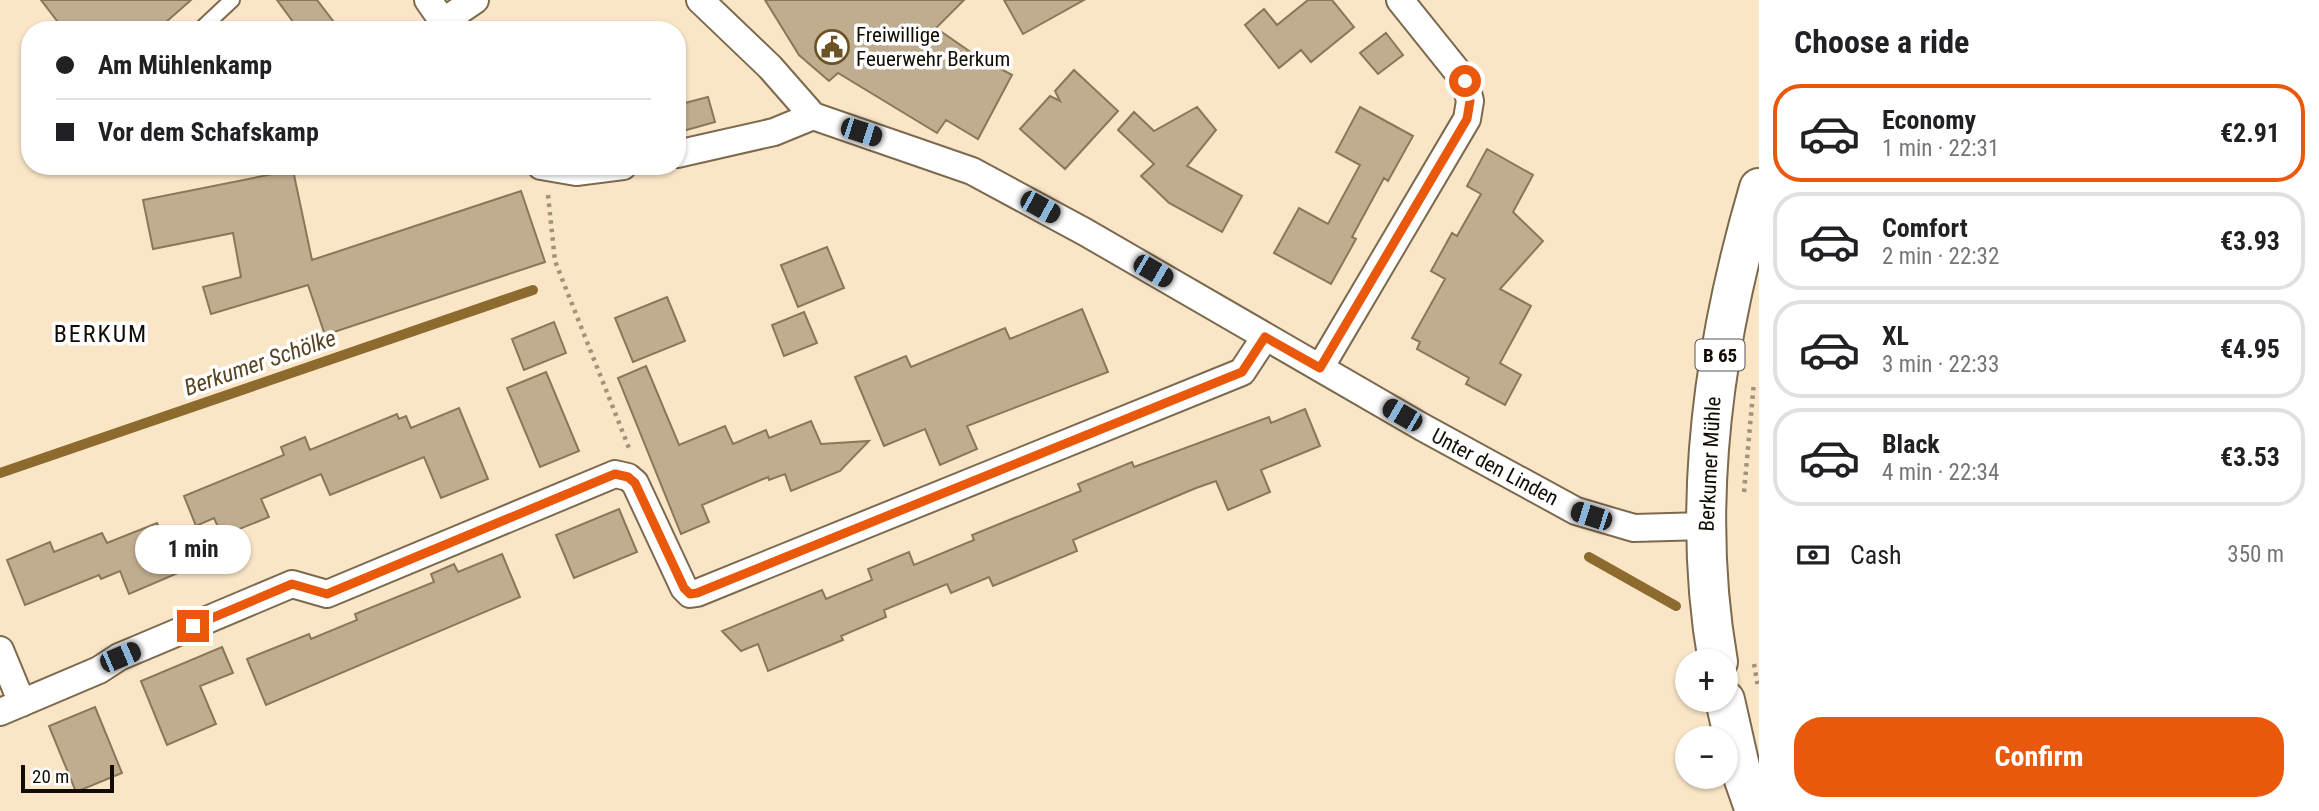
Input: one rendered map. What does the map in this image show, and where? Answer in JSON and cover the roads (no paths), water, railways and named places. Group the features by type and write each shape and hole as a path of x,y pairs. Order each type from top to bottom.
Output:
{"main road":[{"name":"Berkumer Mühle","path":"1731,649 1708,588 1705,526 1715,382 1759,188"},
{"path":"1728,712 1741,771 1755,811"}],"street":[{"path":"440,17 475,0"},
{"name":"Unter den Linden","path":"700,0 770,67 813,116 972,171 1576,511 1634,528 1705,526"},
{"path":"1320,368 1467,119 1470,101 1465,81 1400,0"},
{"path":"686,152 775,132 813,116"},
{"path":"0,650 11,708 99,670 120,657 292,584 327,594 615,474 628,477 635,483 684,588 690,594 697,593 1242,372 1265,337"}],"lane":[{"path":"210,21 232,0"}],"waterway":[{"name":"Berkumer Schölke","path":"0,473 533,290"},
{"name":"Berkumer Schölke","path":"1589,557 1676,606"}],"place":[{"name":"Freiwillige Feuerwehr Berkum","path":"832,47"}],"district":[{"name":"BERKUM","path":"101,334"}]}
